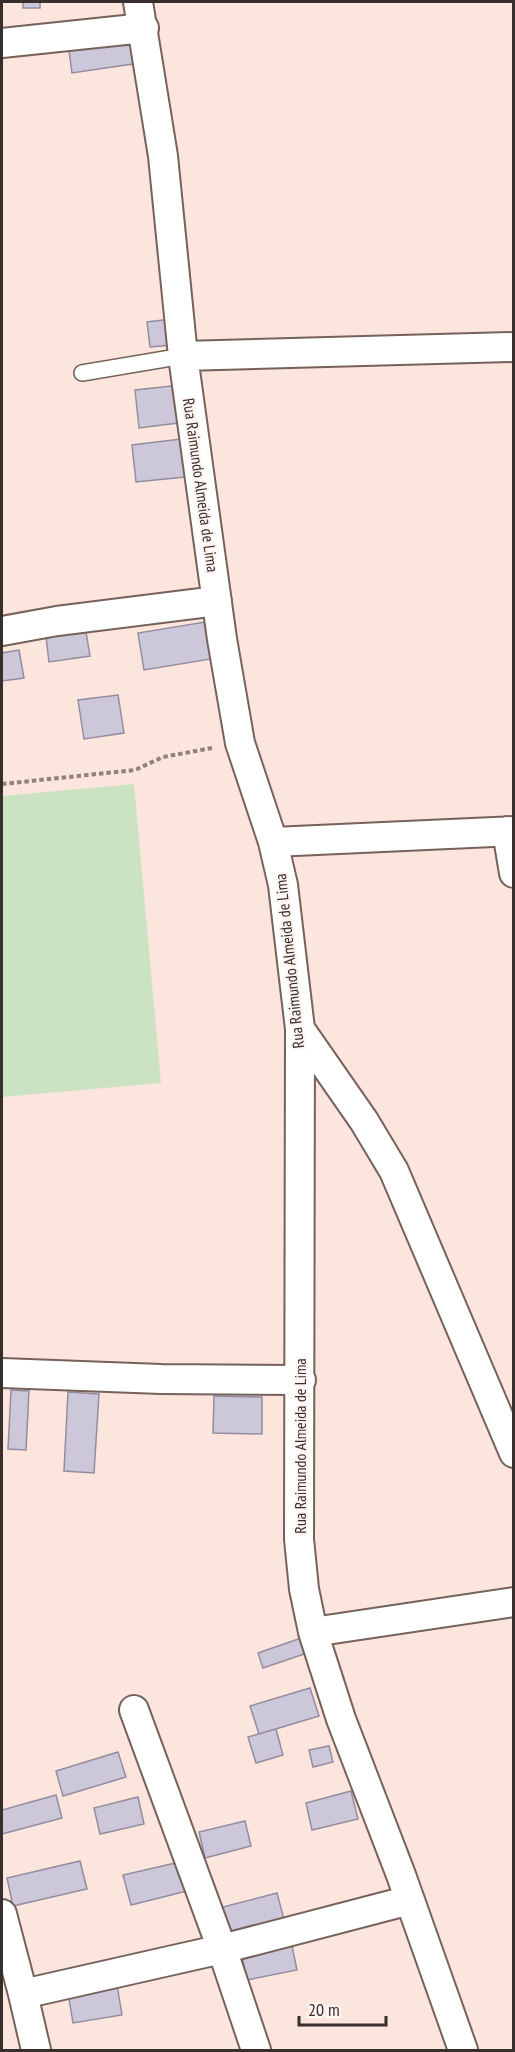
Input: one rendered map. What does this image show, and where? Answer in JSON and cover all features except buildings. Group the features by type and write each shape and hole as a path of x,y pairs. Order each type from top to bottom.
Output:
{"street":[{"path":"2,43 141,15"},
{"name":"Rua Raimundo Almeida de Lima","path":"141,15 163,156 183,356 217,601 240,743 273,842 283,885 300,1029 299,1539 304,1589 313,1632 341,1719 410,1900 463,2050"},
{"path":"183,356 513,346"},
{"path":"2,631 57,621 217,601"},
{"path":"273,842 510,831 513,873"},
{"path":"300,1029 364,1121 394,1171 513,1453"},
{"path":"2,1372 161,1379 301,1380"},
{"path":"313,1632 513,1602"},
{"path":"134,1710 222,1948 256,2050"},
{"path":"23,1994 222,1948 410,1900"},
{"path":"2,1914 36,2050"}],"lane":[{"path":"82,373 183,356"}],"path":[{"path":"2,784 135,771 163,757 240,743"}],"green space":[{"path":"134,784 161,1083 2,1097 2,796"}]}
